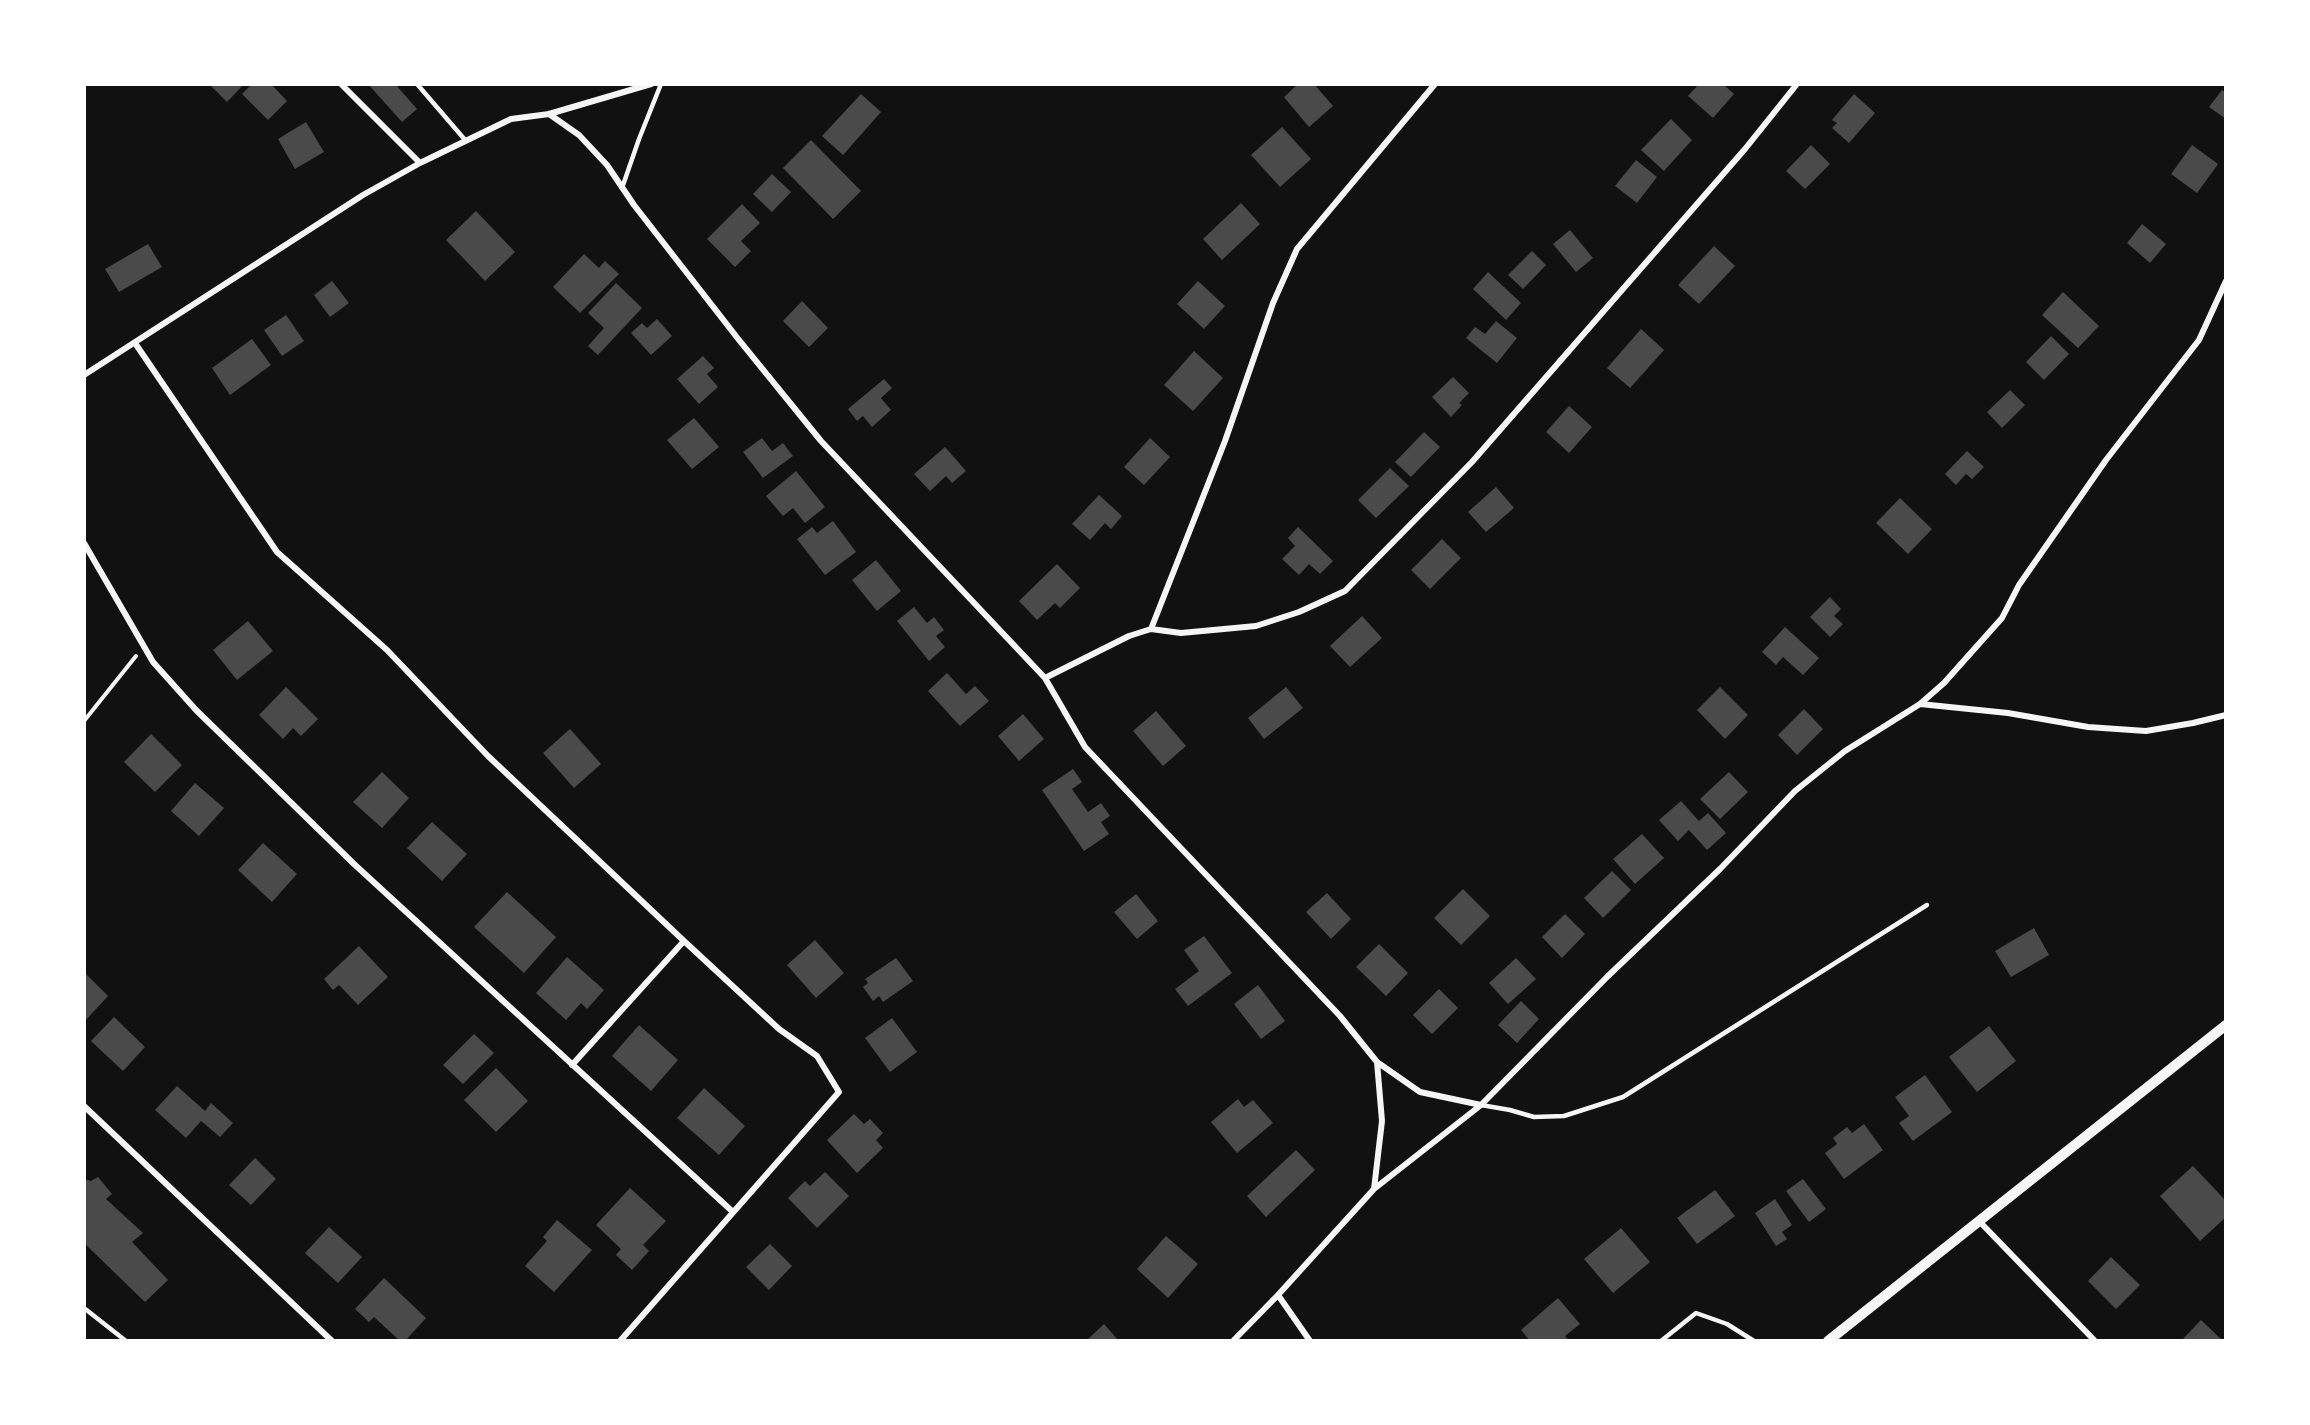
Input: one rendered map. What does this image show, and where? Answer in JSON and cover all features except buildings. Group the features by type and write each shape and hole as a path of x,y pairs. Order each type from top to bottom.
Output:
{"street":[{"path":"84,375 363,195 420,163 511,119 549,114 651,84"},
{"path":"1151,629 1225,441 1273,303 1297,249 1435,84"},
{"path":"1045,678 1129,636 1151,629 1181,633 1256,626 1299,612 1345,591 1472,462 1745,149 1797,84"},
{"path":"343,85 420,163"},
{"path":"549,114 579,135 607,165 738,340 821,441 1045,678 1085,747 1340,1016 1377,1062 1420,1092 1481,1105"},
{"path":"1233,1341 1374,1189 1481,1105 1608,976 1720,869 1795,790 1845,751 1920,704 1944,683 2002,618 2019,585 2106,460 2199,340 2226,281"},
{"path":"135,343 277,552 387,650 488,756 684,941 779,1029 817,1056 839,1092 620,1341"},
{"path":"84,543 153,662 196,710 354,864 733,1212"},
{"path":"1920,704 2008,713 2088,727 2146,731 2226,715"},
{"path":"572,1065 684,941"},
{"path":"1828,1341 2226,1025"},
{"path":"1374,1189 1382,1121 1377,1062"},
{"path":"84,1106 332,1341"},
{"path":"1979,1221 2095,1341"},
{"path":"1278,1295 1310,1341"}],"lane":[{"path":"417,84 466,141"},
{"path":"622,188 661,84"},
{"path":"1481,1105 1534,1117 1564,1116 1623,1098 1927,905"},
{"path":"84,1308 126,1341"},
{"path":"1661,1341 1696,1312 1727,1324 1754,1341"}],"path":[{"path":"84,721 144,646"}]}
